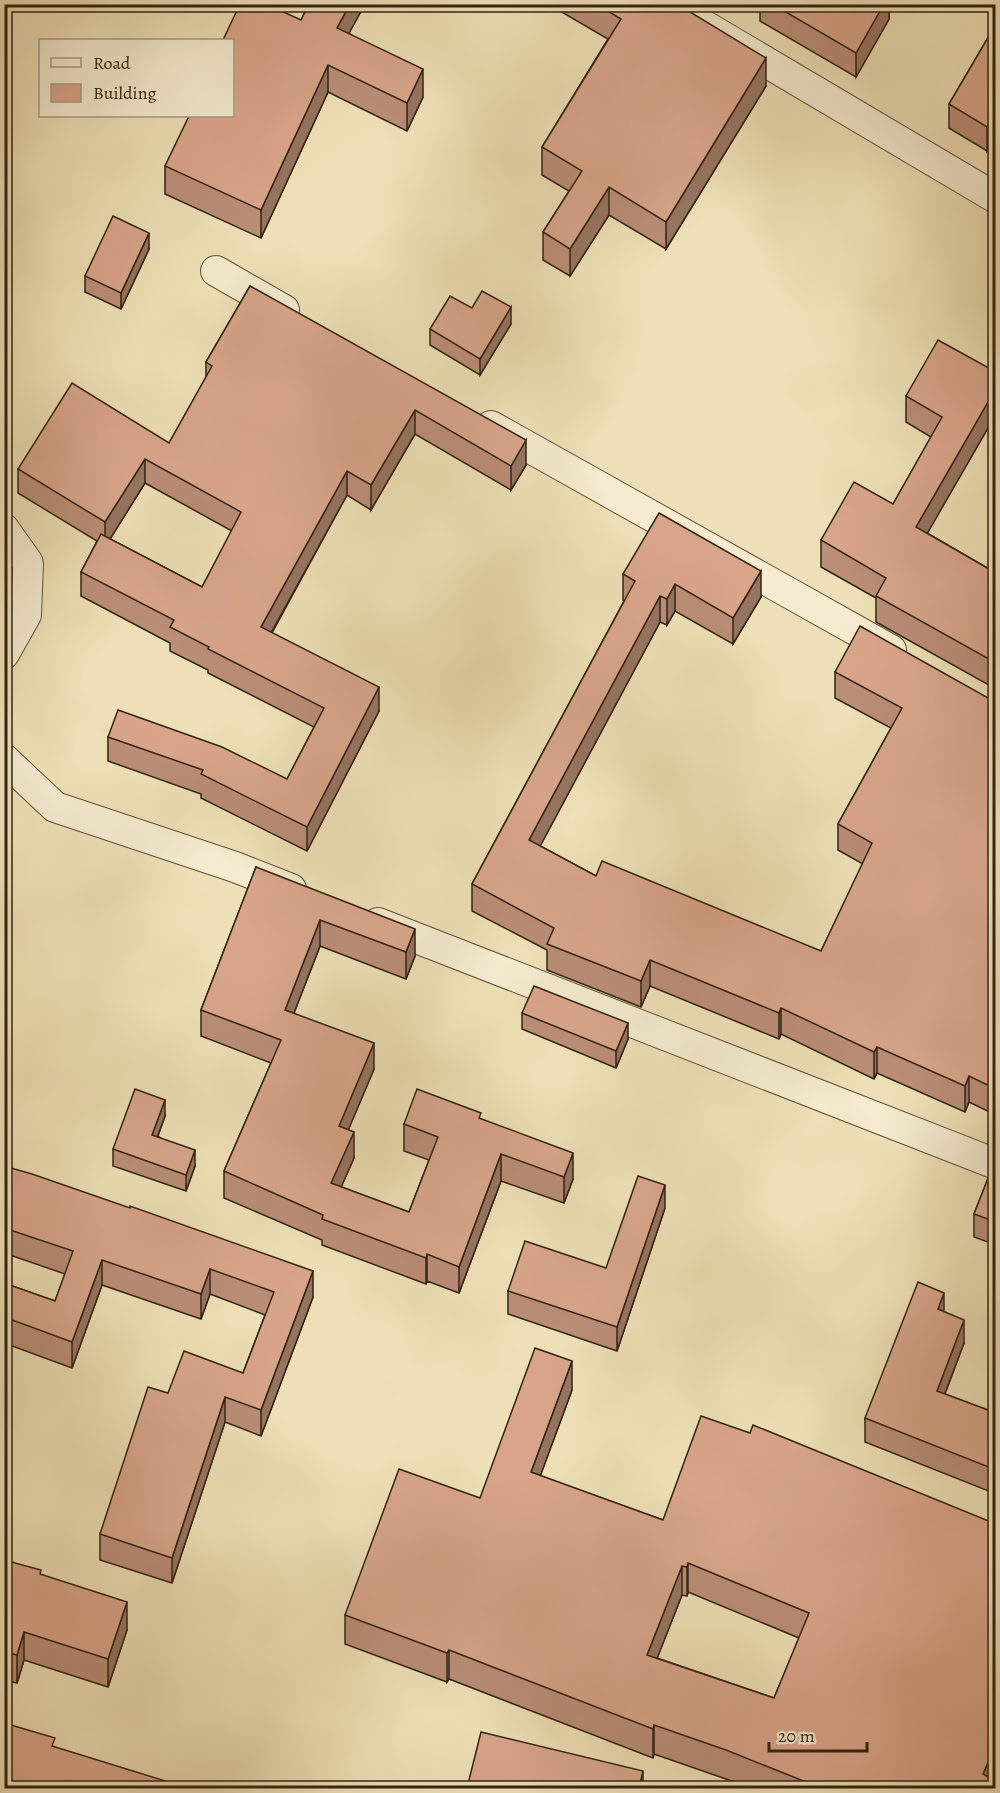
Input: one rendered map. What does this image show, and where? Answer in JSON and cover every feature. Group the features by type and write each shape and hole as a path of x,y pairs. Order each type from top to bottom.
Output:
{"street":[{"path":"668,4 996,198"},
{"path":"216,271 310,324"},
{"path":"466,411 912,662"},
{"path":"4,529 28,563 26,615 4,654"},
{"path":"4,759 55,807 235,867 313,897"},
{"path":"358,915 996,1164"}],"building":[{"path":"240,4 266,4 301,20 309,4 350,4 337,28 423,69 407,103 328,65 261,210 165,166 189,117 234,117 234,39 223,39"},
{"path":"596,4 677,4 766,58 666,222 609,187 570,249 543,232 582,171 542,147 621,19"},
{"path":"772,4 884,4 856,53"},
{"path":"996,24 996,113 987,127 949,104"},
{"path":"113,216 149,233 121,293 85,276"},
{"path":"996,237 996,250 990,247"},
{"path":"250,286 526,440 511,466 415,410 371,485 347,471 261,627 379,687 307,827 201,774 203,770 108,737 118,710 222,747 287,779 324,708 208,649 209,647 170,627 174,620 81,572 101,534 202,587 241,512 145,459 105,522 18,469 72,383 169,443 212,366 206,362"},
{"path":"482,291 511,307 480,359 430,329 450,296 472,308"},
{"path":"938,340 996,372 996,388 916,527 996,573 996,663 876,596 886,578 821,540 854,482 893,504 942,417 906,396"},
{"path":"659,513 761,571 733,618 675,584 667,599 660,596 529,840 596,876 602,861 821,951 872,843 838,824 902,708 835,672 860,626 988,698 996,698 996,1089 969,1076 965,1086 877,1047 874,1052 781,1008 779,1013 650,960 641,981 547,944 554,928 472,884 635,581 623,574"},
{"path":"256,867 415,929 406,952 320,920 285,1010 374,1043 339,1126 354,1132 331,1183 409,1212 438,1137 404,1124 417,1089 481,1113 479,1118 573,1153 564,1177 501,1154 459,1267 427,1254 426,1258 322,1219 323,1215 224,1171 281,1040 201,1010"},
{"path":"534,986 628,1023 616,1051 522,1013"},
{"path":"135,1089 165,1100 152,1135 195,1150 186,1175 113,1149"},
{"path":"996,1158 996,1222 974,1214"},
{"path":"4,1166 130,1208 130,1206 313,1271 261,1410 225,1397 172,1558 100,1534 148,1387 168,1393 184,1351 243,1373 274,1292 210,1269 201,1294 102,1260 72,1342 4,1317 4,1283 55,1301 73,1251 4,1228"},
{"path":"638,1176 665,1185 617,1327 508,1291 525,1241 606,1268"},
{"path":"918,1282 944,1293 938,1309 964,1320 937,1391 996,1413 996,1470 865,1418"},
{"path":"535,1348 572,1361 531,1472 663,1520 701,1416 750,1433 753,1425 996,1524 996,1744 983,1774 996,1782 996,1788 821,1788 726,1750 654,1725 653,1729 449,1650 447,1653 345,1615 399,1469 480,1498","holes":["688,1563 809,1613 774,1698 647,1655 682,1566 687,1567"]},
{"path":"4,1560 41,1570 40,1574 127,1602 108,1659 24,1632 17,1655 4,1652"},
{"path":"4,1723 55,1738 52,1746 188,1788 4,1788"},
{"path":"481,1732 643,1771 639,1788 467,1788"}]}
